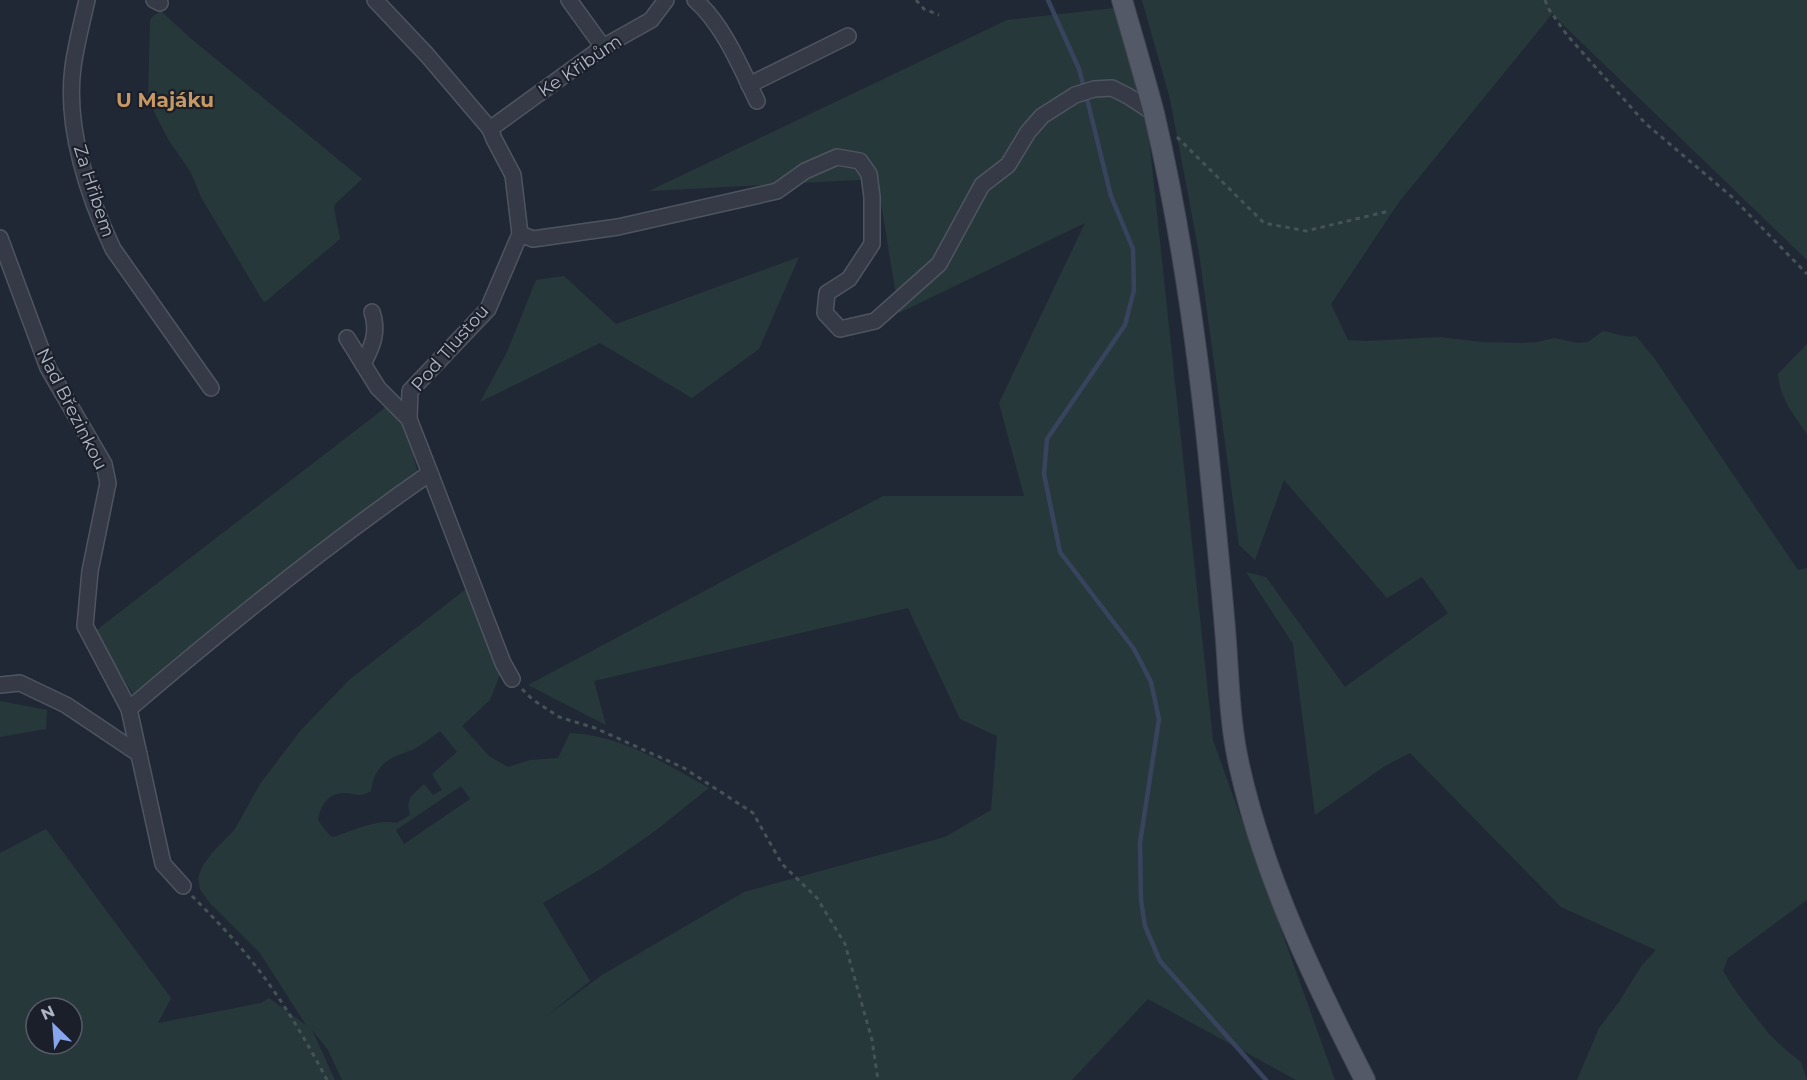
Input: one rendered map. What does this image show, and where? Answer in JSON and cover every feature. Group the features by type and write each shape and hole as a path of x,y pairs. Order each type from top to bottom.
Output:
{"main road":[{"path":"1122,0 1154,113 1177,225 1198,357 1231,706 1239,764 1251,813 1277,891 1308,966 1365,1080"}],"street":[{"name":"Za Hřibem","path":"87,0 73,69 72,103 77,141 87,183 102,227 113,249 211,388"},
{"name":"Pod Tlustou","path":"375,0 427,55 490,129 513,175 520,234 488,309 410,392 409,419 502,663 512,679"},
{"path":"569,0 603,47"},
{"name":"Ke Křibům","path":"490,129 603,47 651,20 666,0"},
{"path":"695,0 717,26 757,101"},
{"path":"749,86 848,36"},
{"path":"520,234 533,239 618,227 777,191 806,171 837,157 860,161 869,174 872,197 872,244 849,279 827,293 825,313 840,328 875,321 939,264 982,185 1008,165 1028,132 1042,116 1075,95 1094,89 1112,88 1154,113"},
{"name":"Nad Březinkou","path":"0,238 48,368 104,464 108,483 90,571 85,626 129,709 164,864 183,886"},
{"path":"363,364 374,341 372,312"},
{"path":"347,338 378,388 409,419"},
{"path":"129,709 296,571 430,473"},
{"path":"0,685 20,683 66,705 139,754"}],"path":[{"path":"916,0 924,9 939,15"},
{"path":"1545,0 1567,35 1645,123 1732,197 1807,274"},
{"path":"1154,113 1264,223 1306,231 1389,211"},
{"path":"512,679 532,699 559,717 595,728 684,768 753,813 782,864 817,898 845,944 872,1040 879,1080"},
{"path":"183,886 237,942 259,970 327,1080"}],"shaded area":[{"path":"1142,0 1807,0 1807,260 1552,14 1399,202 1331,304 1348,340 1439,337 1482,342 1521,343 1554,338 1578,343 1588,342 1603,331 1623,336 1636,336 1654,358 1798,570 1807,568 1807,900 1728,958 1723,971 1769,1034 1801,1062 1807,1080 1577,1080 1599,1028 1619,1002 1642,965 1656,950 1561,907 1410,753 1385,766 1315,815 1293,644 1246,572 1266,577 1345,687 1448,613 1422,577 1387,598 1284,480 1255,560 1239,545 1199,253 1170,99"},
{"path":"1114,8 1148,129 1213,740 1335,1080 1296,1080 1148,999 1072,1080 342,1080 328,1050 312,1030 335,1080 0,1080 0,853 46,829 171,998 158,1023 261,1003 269,998 306,1025 260,953 209,902 200,889 198,878 202,867 235,829 260,784 301,730 349,680 466,589 502,669 490,700 462,726 489,756 508,767 530,760 558,758 570,733 589,735 642,752 709,788 655,831 602,868 543,903 590,981 544,1018 602,975 744,892 945,837 991,810 997,736 960,719 908,608 594,681 606,725 528,685 883,496 1024,496 999,403 1085,223 899,313 877,179 649,191 1007,20","holes":["440,731 457,752 432,774 442,790 433,795 424,784 409,801 410,815 397,823 381,822 333,837 318,820 320,810 332,796 346,793 360,795 371,791 376,774 383,765 392,758 419,746","461,786 470,799 404,844 396,830"]},
{"path":"161,11 189,37 362,179 335,204 340,239 265,302 202,199 190,171 168,139 148,100 150,20"},
{"path":"799,257 759,349 692,398 600,343 480,402 507,352 536,280 564,276 616,324"},
{"path":"1807,344 1807,434 1784,398 1778,374"},
{"path":"390,404 405,421 418,474 293,566 133,694 94,632"},
{"path":"0,701 47,710 46,729 0,737"}],"waterway":[{"path":"1048,0 1079,69 1083,84"},
{"path":"1087,99 1111,196 1133,249 1134,290 1125,325 1047,439 1044,474 1060,552 1134,649 1151,682 1159,719 1140,843 1141,900 1145,926 1160,961 1266,1080"}],"district":[{"name":"U Majáku","path":"165,100"}]}
